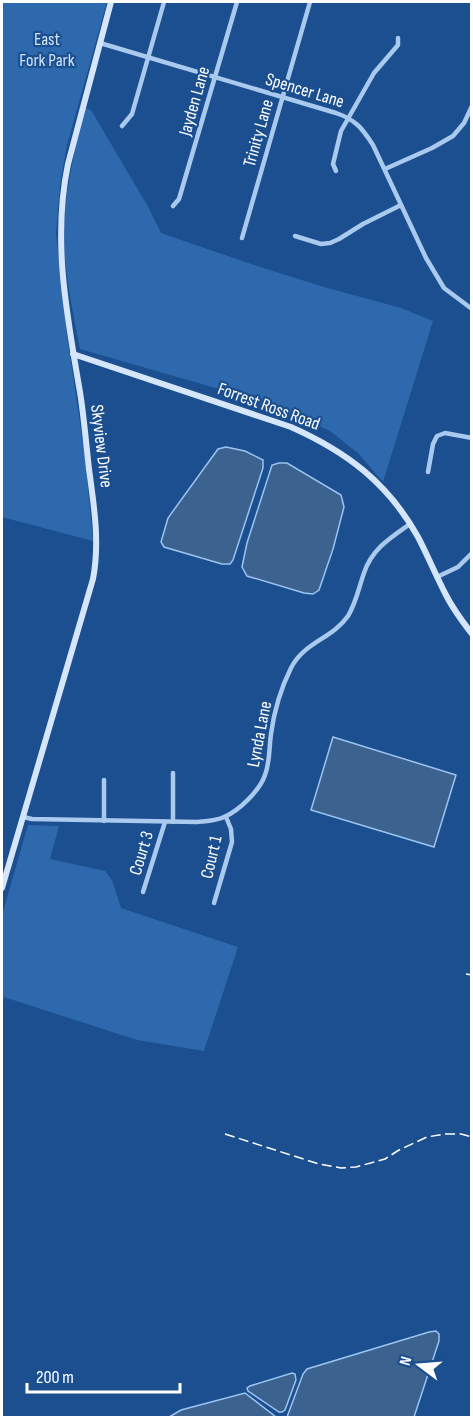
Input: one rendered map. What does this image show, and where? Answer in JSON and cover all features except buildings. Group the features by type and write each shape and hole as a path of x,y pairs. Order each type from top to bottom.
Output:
{"street":[{"name":"Skyview Drive","path":"2,888 96,564 94,507 61,261 61,208 69,157 111,2"},
{"path":"122,126 132,114 164,2"},
{"name":"Jayden Lane","path":"173,206 179,199 237,2"},
{"name":"Trinity Lane","path":"242,238 310,2"},
{"path":"336,171 333,164 341,131 374,73 398,45 398,38"},
{"name":"Spencer Lane","path":"100,43 348,117 363,129 373,145 426,258 444,288 471,309"},
{"path":"385,169 453,136 464,123 471,106"},
{"path":"295,236 321,244 330,243 401,205"},
{"name":"Forrest Ross Road","path":"73,354 291,428 346,456 397,504 410,524 458,616 471,634"},
{"path":"428,472 433,444 437,436 445,434 471,438"},
{"name":"Lynda Lane","path":"226,817 255,792 265,775 269,762 275,715 286,680 296,660 348,616 371,556 384,542 410,524"},
{"path":"437,577 458,567 471,553"},
{"path":"466,560 471,564"},
{"path":"172,822 173,773"},
{"path":"104,780 104,821"},
{"path":"23,818 172,822 205,821 226,817"},
{"name":"Court 1","path":"213,903 232,842 231,829 226,817"},
{"name":"Court 3","path":"143,892 165,822"}],"green space":[{"name":"East Fork Park","path":"2,2 107,2 67,145 60,185 56,234 67,335 85,457 93,541 2,517"},
{"path":"85,108 91,110 161,233 324,287 401,308 433,321 383,482 358,453 330,431 313,423 226,391 80,349 67,277 64,226 71,167"},
{"path":"28,825 59,826 50,859 105,871 112,880 121,908 238,947 204,1051 137,1040 4,997 2,1002 2,915"}],"shaded area":[{"path":"226,447 245,451 263,460 263,468 233,560 230,564 222,564 164,547 161,542 168,518 218,449"},
{"path":"287,463 341,495 344,507 333,549 319,590 313,594 247,576 242,567 247,543 272,465"},
{"path":"333,737 456,775 434,847 311,810"},
{"path":"436,1331 439,1334 439,1341 414,1417 287,1417 307,1369"},
{"path":"295,1374 296,1380 285,1410 282,1412 248,1391 247,1388 250,1386"},
{"path":"245,1393 276,1417 169,1417 181,1410"}],"railway":[{"path":"466,974 472,975"},
{"path":"225,1134 319,1164 341,1168 356,1167 385,1159 427,1137 445,1134 472,1137"}]}
